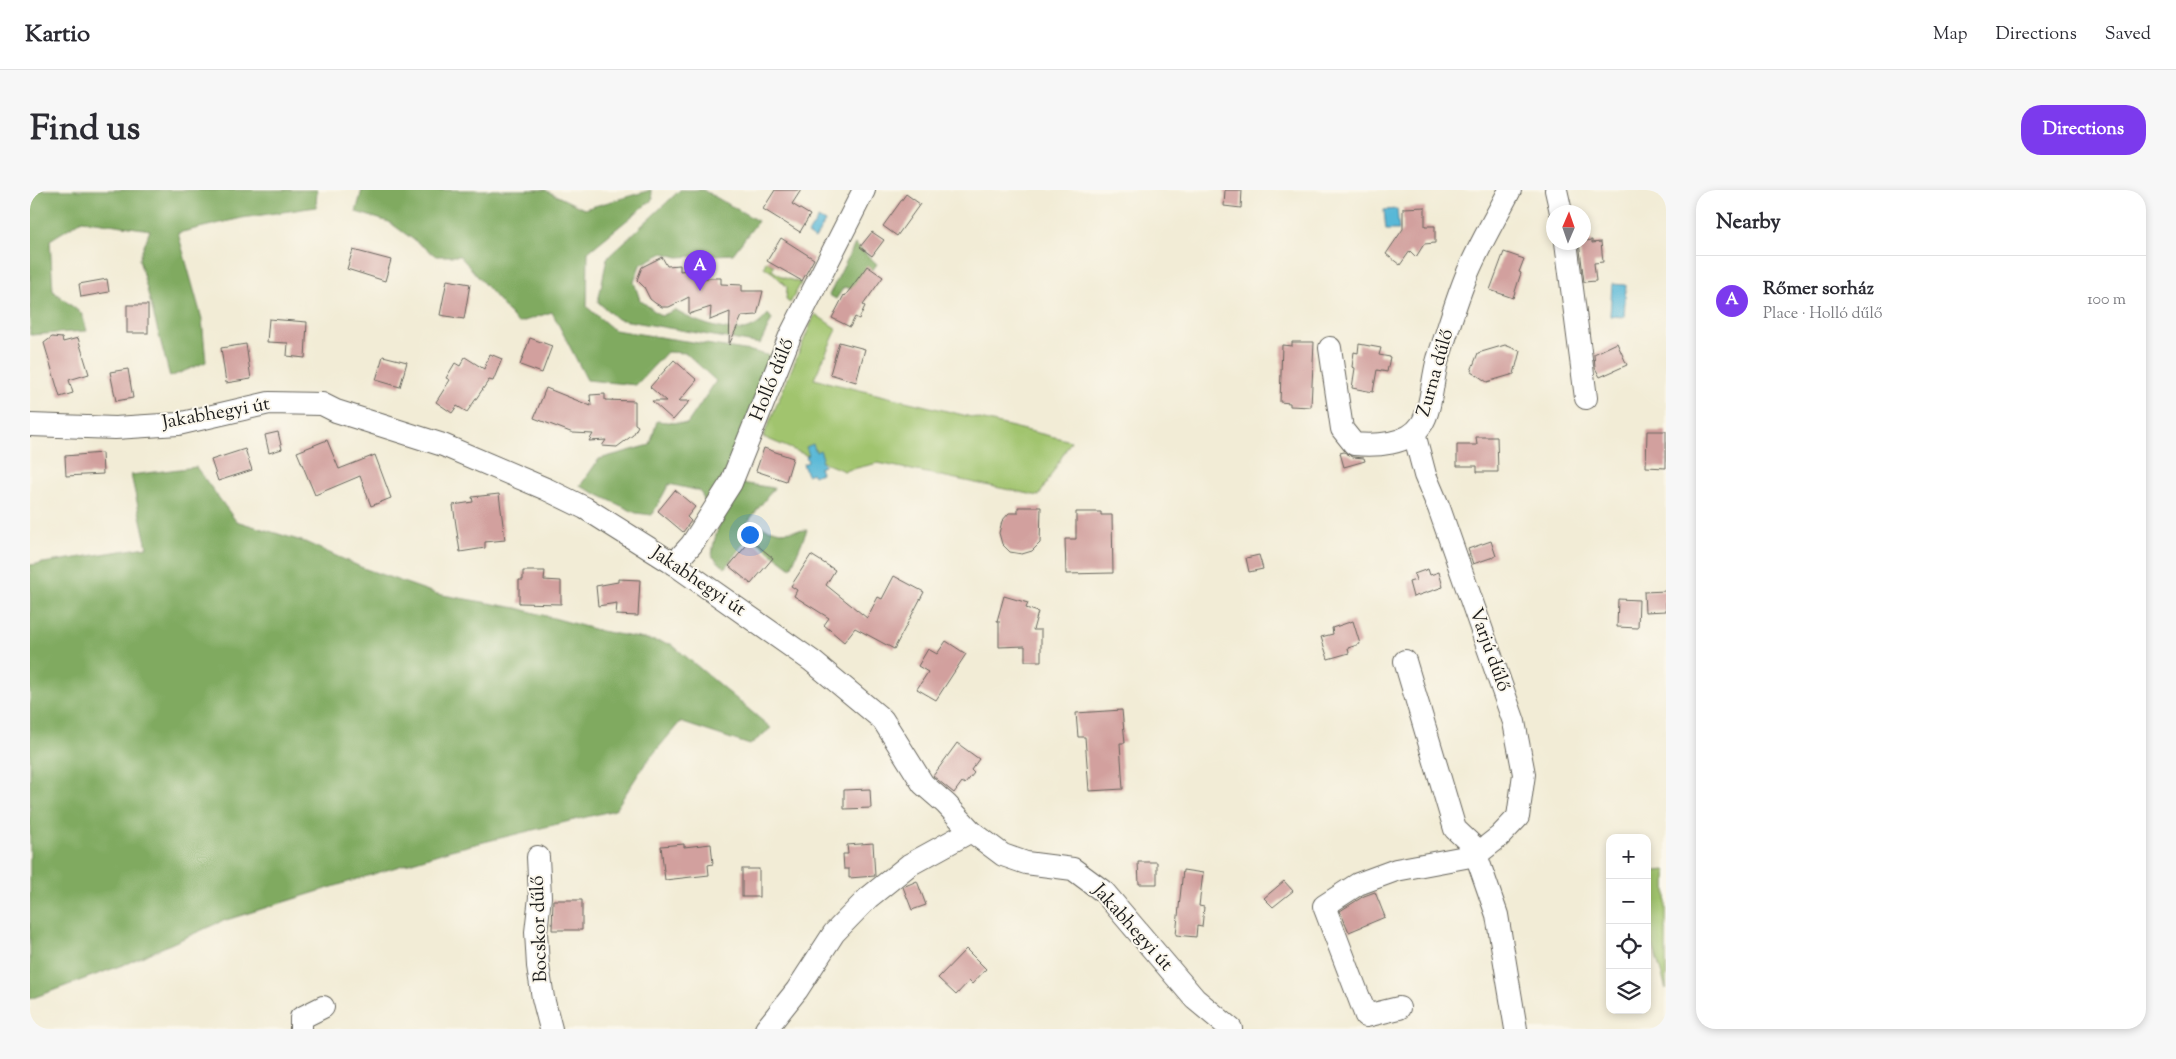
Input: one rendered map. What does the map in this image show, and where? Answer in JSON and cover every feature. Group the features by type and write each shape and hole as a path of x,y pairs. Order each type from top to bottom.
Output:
{"street":[{"name":"Holló dűlő","path":"674,564 692,544 731,483 790,336 864,190"},
{"name":"Zurna dűlő","path":"1330,348 1342,429 1354,444 1372,446 1391,442 1414,433 1422,424 1427,411 1434,373 1468,272 1510,190"},
{"path":"1556,190 1559,205"},
{"path":"1567,250 1586,398"},
{"name":"Jakabhegyi út","path":"30,425 114,428 178,424 269,403 322,404 336,411 443,445 546,489 584,508 674,564 812,661 883,720 923,784 946,804 971,832 1003,856 1026,863 1073,870 1104,892 1195,999 1232,1029"},
{"name":"Varjú dűlő","path":"1399,1008 1366,1016 1324,906 1358,884 1396,870 1476,855 1499,837 1518,817 1524,774 1514,722 1439,508 1425,476 1414,433"},
{"path":"1405,661 1455,829 1473,846 1497,915 1516,1029"},
{"path":"766,1029 797,990 834,933 868,898 909,865 971,832"},
{"name":"Bocskor dűlő","path":"538,857 540,896 536,932 538,966 543,998 552,1029"},
{"path":"301,1029 301,1018 323,1008"}],"green space":[{"path":"30,190 317,190 316,207 242,218 178,233 202,319 206,362 170,377 139,259 150,230 82,220 50,240 53,291 82,314 87,331 30,335"},
{"path":"362,190 545,190 584,209 651,190 653,199 588,252 587,307 614,330 751,351 775,357 709,511 700,491 669,484 652,515 636,513 580,486 599,459 650,445 657,421 687,424 716,381 686,353 667,352 636,385 587,380 552,312 518,323 460,256 436,256 389,222 356,212"},
{"path":"680,190 703,190 758,221 733,254 678,257 663,253 640,265 634,282 640,300 661,316 675,310 691,319 725,329 745,330 753,327 768,314 772,319 760,344 617,319 598,302 607,258"},
{"path":"855,244 877,264 858,291 844,287 836,299 829,295"},
{"path":"766,261 774,266 772,270 782,277 801,283 790,303 786,300 787,287 764,267"},
{"path":"815,314 837,329 814,379 1071,441 1039,496 878,463 844,471 763,437"},
{"path":"196,467 236,521 305,542 363,568 437,594 517,608 601,631 671,644 771,728 750,745 680,722 645,764 615,810 451,850 220,922 128,963 30,999 30,565 147,547 131,475"},
{"path":"741,483 774,488 747,523 780,532 807,530 791,568 749,536 725,568 712,556 718,527"},
{"path":"1666,870 1666,989 1651,938 1651,872"}],"water":[{"path":"1397,209 1399,230 1386,230 1384,210"},
{"path":"818,218 825,222 815,239 808,234"},
{"path":"1612,284 1626,285 1624,317 1610,316"},
{"path":"813,444 816,452 820,450 824,466 819,468 821,473 814,476 812,473 807,475 803,464 808,462 806,456 809,455 806,447"}],"building":[{"path":"775,190 801,190 792,204 810,215 800,232 763,209"},
{"path":"1225,190 1242,190 1241,208 1224,206"},
{"path":"906,194 920,204 897,236 883,226"},
{"path":"1425,207 1425,226 1435,226 1435,243 1424,244 1416,257 1410,251 1400,265 1386,254 1403,229 1403,208"},
{"path":"872,232 884,240 872,256 860,247"},
{"path":"781,238 814,259 802,281 767,261"},
{"path":"1591,240 1592,243 1601,242 1603,262 1594,263 1596,281 1584,282 1580,250 1591,250"},
{"path":"353,250 391,260 385,281 347,269"},
{"path":"1504,252 1524,259 1513,298 1490,290"},
{"path":"662,257 667,266 680,265 680,271 697,269 697,278 721,278 721,284 742,285 742,291 763,291 757,315 742,316 729,345 730,312 710,320 711,307 689,314 689,297 669,307 662,307 655,303 637,280 642,267"},
{"path":"867,266 883,277 863,305 865,306 859,319 855,317 850,327 832,318 844,295"},
{"path":"107,279 109,292 81,297 79,284"},
{"path":"447,280 470,284 464,319 440,315"},
{"path":"127,305 148,305 148,333 127,333"},
{"path":"269,319 307,322 305,358 287,356 288,343 267,342"},
{"path":"52,337 62,338 63,342 78,338 89,374 69,380 73,393 60,397 44,343"},
{"path":"530,338 552,346 542,373 520,365"},
{"path":"839,342 865,349 856,382 830,374"},
{"path":"1292,342 1314,342 1311,407 1290,406 1290,403 1280,402 1282,345 1292,346"},
{"path":"1617,343 1627,365 1600,377 1595,368 1594,354"},
{"path":"246,344 251,379 226,383 221,348"},
{"path":"1359,344 1381,348 1379,355 1390,357 1387,372 1377,370 1373,392 1352,388 1355,368 1352,367 1354,352 1358,353"},
{"path":"1505,345 1520,351 1514,374 1487,382 1471,371 1478,353"},
{"path":"490,354 502,359 493,381 489,380 467,412 457,406 452,413 436,402 450,380 446,378 455,363 460,366 465,357 484,369"},
{"path":"383,356 407,362 400,387 376,380"},
{"path":"674,360 697,380 679,401 690,401 673,420 652,401 666,401 650,387"},
{"path":"128,369 133,398 116,401 110,372"},
{"path":"546,388 591,406 590,395 605,394 605,400 635,401 635,424 638,426 633,435 617,447 602,446 606,440 589,441 593,434 573,433 534,418"},
{"path":"1647,431 1666,431 1666,468 1646,467"},
{"path":"278,432 282,449 269,453 265,435"},
{"path":"1476,437 1497,437 1498,472 1477,472 1477,466 1457,466 1457,445 1477,445"},
{"path":"327,440 339,469 375,455 391,498 371,506 360,476 315,495 297,452"},
{"path":"764,448 793,458 786,481 756,471"},
{"path":"245,449 252,470 218,481 211,460"},
{"path":"1344,452 1353,457 1364,458 1365,461 1344,467 1340,453"},
{"path":"102,453 103,474 66,476 65,456"},
{"path":"675,490 695,507 687,517 691,521 683,532 658,511"},
{"path":"499,494 505,540 485,542 485,548 460,552 453,505 473,502 472,497"},
{"path":"1018,507 1041,507 1040,543 1032,551 1022,554 1010,552 1002,544 999,533 1002,521 1009,513 1018,513"},
{"path":"1076,512 1101,512 1101,515 1112,515 1113,573 1066,574 1065,539 1076,539"},
{"path":"751,540 773,558 751,584 729,566"},
{"path":"1491,541 1496,556 1473,564 1468,549"},
{"path":"811,555 835,570 826,585 867,618 878,597 882,599 894,576 924,592 894,649 855,628 844,642 824,625 829,618 794,596 797,590 791,586"},
{"path":"1259,555 1263,569 1249,572 1246,558"},
{"path":"1428,569 1430,575 1439,572 1443,587 1413,597 1409,582 1416,580 1414,574"},
{"path":"523,571 545,571 544,580 561,581 561,604 519,603 519,580 523,580"},
{"path":"618,579 640,580 638,616 616,615 617,603 598,606 596,586 618,582"},
{"path":"1666,591 1666,611 1645,612 1644,592"},
{"path":"1004,596 1028,603 1026,608 1038,612 1033,630 1041,630 1041,661 1025,661 1025,646 999,647 999,621 997,621"},
{"path":"1618,599 1639,600 1638,628 1617,627"},
{"path":"1353,621 1360,644 1348,648 1349,653 1328,659 1321,637 1333,634 1332,628"},
{"path":"946,641 966,654 936,700 917,689 928,672 918,666 928,649 937,654"},
{"path":"1122,710 1125,743 1120,743 1123,789 1089,791 1085,737 1078,737 1076,713"},
{"path":"957,743 979,759 971,770 974,773 965,784 962,782 954,793 933,776"},
{"path":"870,789 871,808 844,809 844,790"},
{"path":"873,843 875,876 849,878 849,869 844,869 843,854 848,854 847,845"},
{"path":"684,844 684,847 711,844 713,864 708,865 709,875 665,880 661,846"},
{"path":"1138,862 1157,862 1157,884 1139,884"},
{"path":"742,869 759,869 759,897 742,897"},
{"path":"1183,870 1203,873 1199,906 1204,907 1202,927 1197,926 1196,937 1176,935"},
{"path":"917,881 926,905 912,910 903,887"},
{"path":"1284,881 1293,891 1273,907 1264,898"},
{"path":"1375,892 1385,917 1349,932 1340,911 1364,896"},
{"path":"553,900 582,900 582,930 552,930"},
{"path":"966,949 986,969 972,984 969,981 956,995 938,978"}],"place":[{"name":"Rőmer sorház","path":"700,291"}]}
